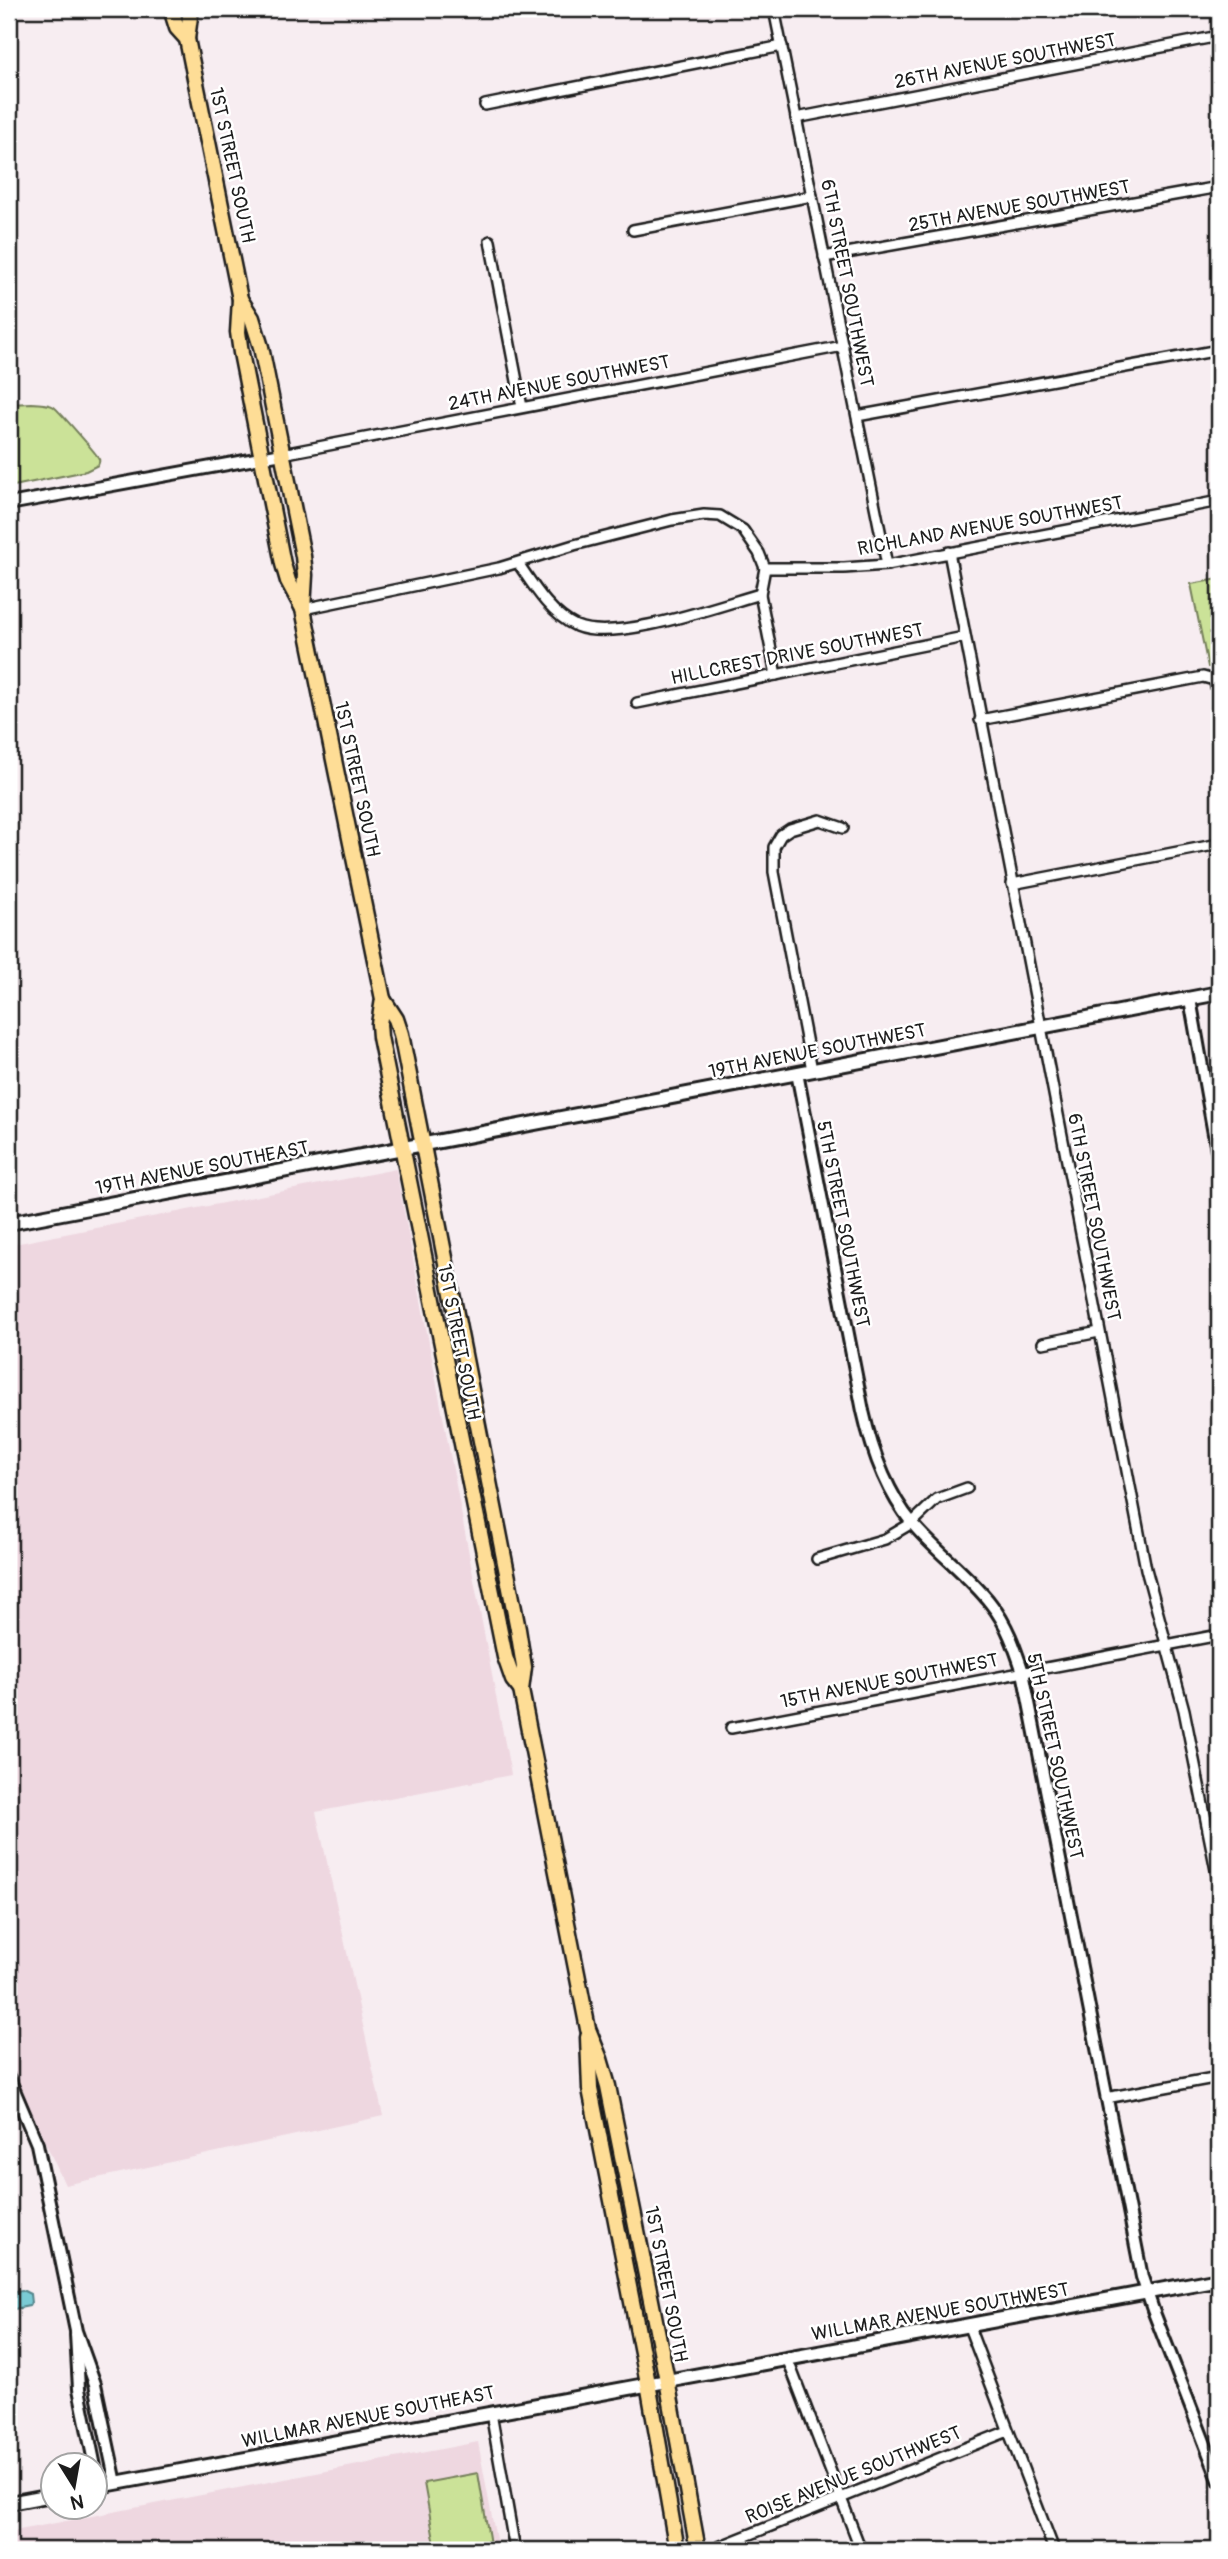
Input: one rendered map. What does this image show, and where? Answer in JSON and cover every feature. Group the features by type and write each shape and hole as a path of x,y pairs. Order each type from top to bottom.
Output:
{"main road":[{"name":"1ST STREET SOUTH","path":"172,9 177,28 187,39"},
{"name":"1ST STREET SOUTH","path":"191,9 187,39 240,299 238,332 241,353 283,564 288,581 303,608"},
{"name":"1ST STREET SOUTH","path":"240,299 252,318 258,336 303,556 303,608 383,999 380,1037 505,1657 513,1680 521,1689"},
{"name":"19TH AVENUE SOUTHWEST","path":"402,1149 1219,993"},
{"name":"1ST STREET SOUTH","path":"383,999 396,1019 401,1034 518,1629 524,1667 521,1689 588,2029 608,2086 698,2550"},
{"name":"19TH AVENUE SOUTHEAST","path":"9,1223 402,1149"},
{"name":"1ST STREET SOUTH","path":"588,2029 590,2088 648,2384 677,2550"},
{"name":"WILLMAR AVENUE SOUTHWEST","path":"667,2380 969,2327 1219,2279"},
{"name":"WILLMAR AVENUE SOUTHEAST","path":"108,2484 667,2380"},
{"path":"9,2503 38,2498"}],"street":[{"name":"6TH STREET SOUTHWEST","path":"774,9 887,565"},
{"name":"26TH AVENUE SOUTHWEST","path":"796,118 1219,36"},
{"path":"485,105 782,46"},
{"name":"25TH AVENUE SOUTHWEST","path":"824,257 1219,187"},
{"path":"633,230 812,196"},
{"path":"490,241 522,407"},
{"name":"24TH AVENUE SOUTHWEST","path":"282,454 843,346"},
{"path":"857,416 1219,350"},
{"path":"9,504 282,454"},
{"name":"RICHLAND AVENUE SOUTHWEST","path":"765,568 887,565 1219,501"},
{"path":"303,608 518,563 574,545 704,515 720,516 743,530 759,553 765,568 760,594 776,676"},
{"name":"6TH STREET SOUTHWEST","path":"948,552 1146,1569 1184,1710 1219,1885"},
{"path":"518,563 540,594 559,614 576,625 593,630 638,628 760,594"},
{"name":"HILLCREST DRIVE SOUTHWEST","path":"637,703 964,637"},
{"path":"980,720 1199,677 1211,678 1217,685 1219,695"},
{"path":"812,1070 774,872 773,851 781,835 800,825 820,820 843,828"},
{"path":"1012,884 1219,844"},
{"path":"1189,999 1219,1162"},
{"name":"5TH STREET SOUTHWEST","path":"797,1073 866,1426 881,1471 912,1524 992,1605 1010,1635 1023,1672 1147,2293 1219,2480"},
{"path":"1043,1343 1099,1332"},
{"path":"817,1559 871,1544 912,1524 937,1499 967,1488"},
{"name":"15TH AVENUE SOUTHWEST","path":"731,1728 1219,1635"},
{"path":"1106,2098 1219,2077"},
{"path":"9,2078 37,2144 76,2331 95,2384 116,2483"},
{"path":"969,2327 1054,2550"},
{"path":"76,2331 79,2389 90,2450"},
{"path":"787,2358 861,2550"},
{"path":"491,2413 515,2550"},
{"name":"ROISE AVENUE SOUTHWEST","path":"712,2550 1008,2431"}],"shaded area":[{"path":"396,1169 511,1775 316,1812 383,2116 65,2185 9,2064 9,1245"},
{"path":"478,2442 498,2550 9,2550 9,2532 72,2520 108,2520 108,2513"}],"green space":[{"path":"32,403 54,407 97,456 98,465 86,471 9,487 9,404"},
{"path":"1219,579 1219,667 1208,667 1191,584"},
{"path":"478,2473 491,2550 436,2550 424,2483"}],"water":[{"path":"22,2290 30,2294 31,2303 29,2306 9,2310 9,2292"}]}
